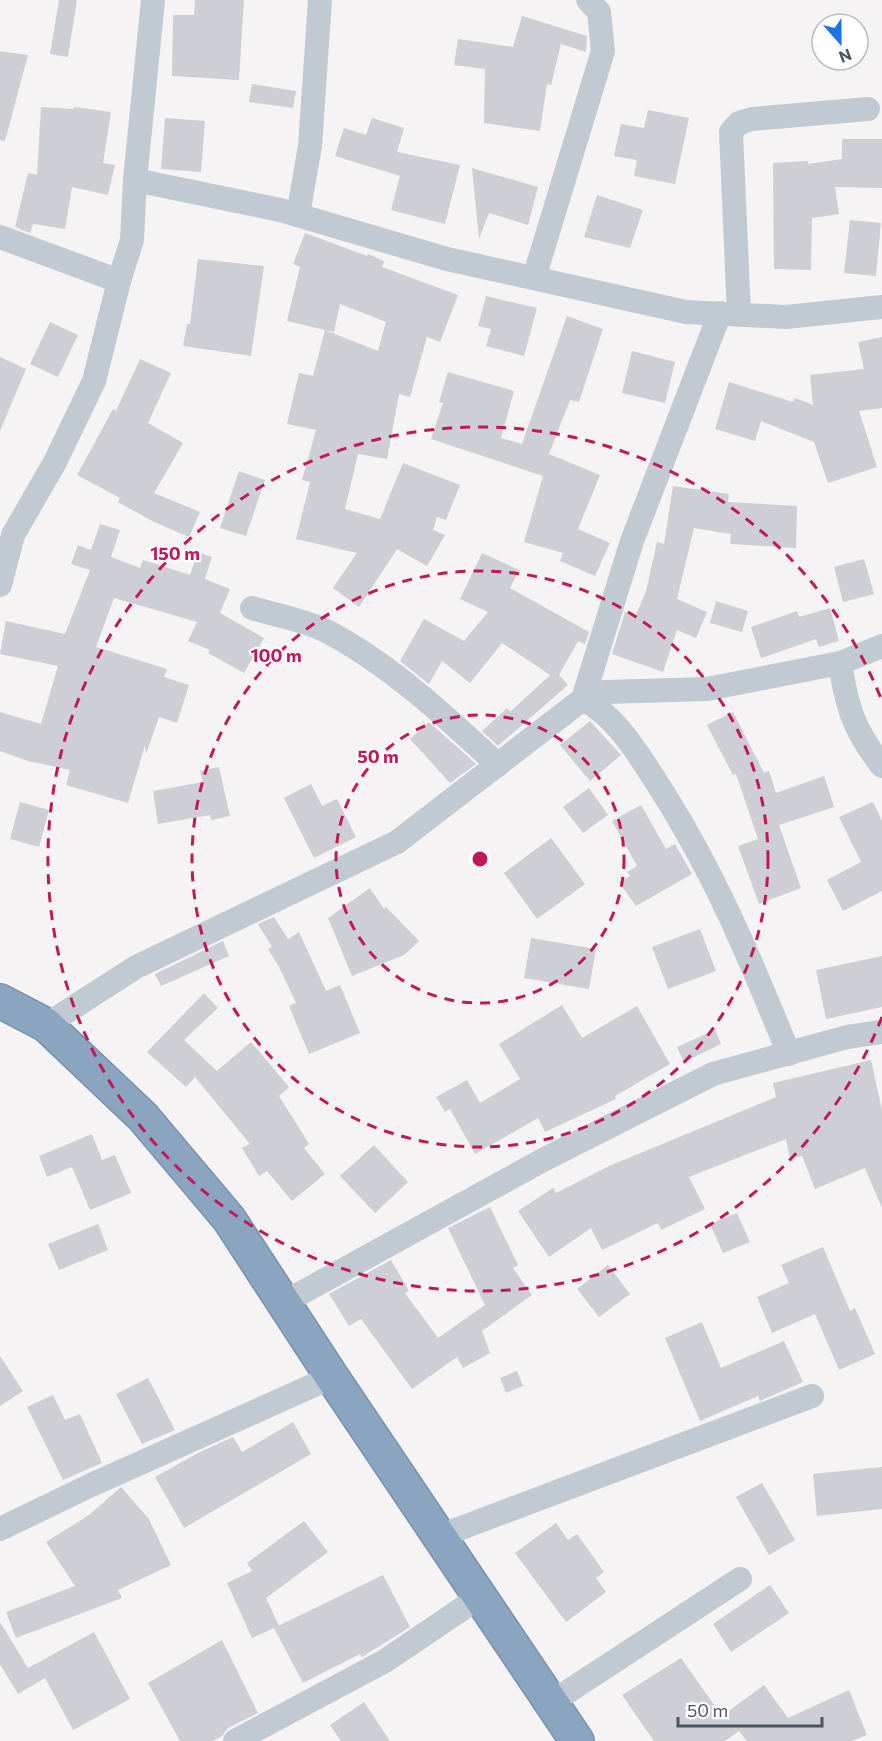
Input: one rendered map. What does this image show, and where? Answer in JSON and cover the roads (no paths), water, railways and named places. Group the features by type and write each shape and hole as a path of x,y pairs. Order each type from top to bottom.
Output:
{"highway":[{"path":"0,1001 46,1025 150,1125 229,1219 332,1377 577,1741"}],"street":[{"path":"0,585 13,535 55,462 94,381 118,281 132,240 135,180 153,0"},
{"path":"298,215 310,146 320,0"},
{"path":"534,278 603,51 599,12 588,0"},
{"path":"583,699 632,541 729,314 731,132 739,123 752,119 868,109"},
{"path":"135,180 298,215 447,259 686,312 786,317 882,307"},
{"path":"0,237 118,281"},
{"path":"252,608 330,633 397,677 434,706 498,765"},
{"path":"46,1025 136,967 397,842 583,699 605,692 707,689 840,663 882,646"},
{"path":"840,663 846,704 864,743 882,766"},
{"path":"583,699 599,707 627,737 687,829 736,924 789,1054"},
{"path":"283,1303 543,1160 712,1074 847,1037 882,1032"},
{"path":"0,1529 89,1485 332,1377"},
{"path":"440,1536 812,1396"},
{"path":"552,1702 740,1579"},
{"path":"235,1741 385,1661 481,1596"}]}
